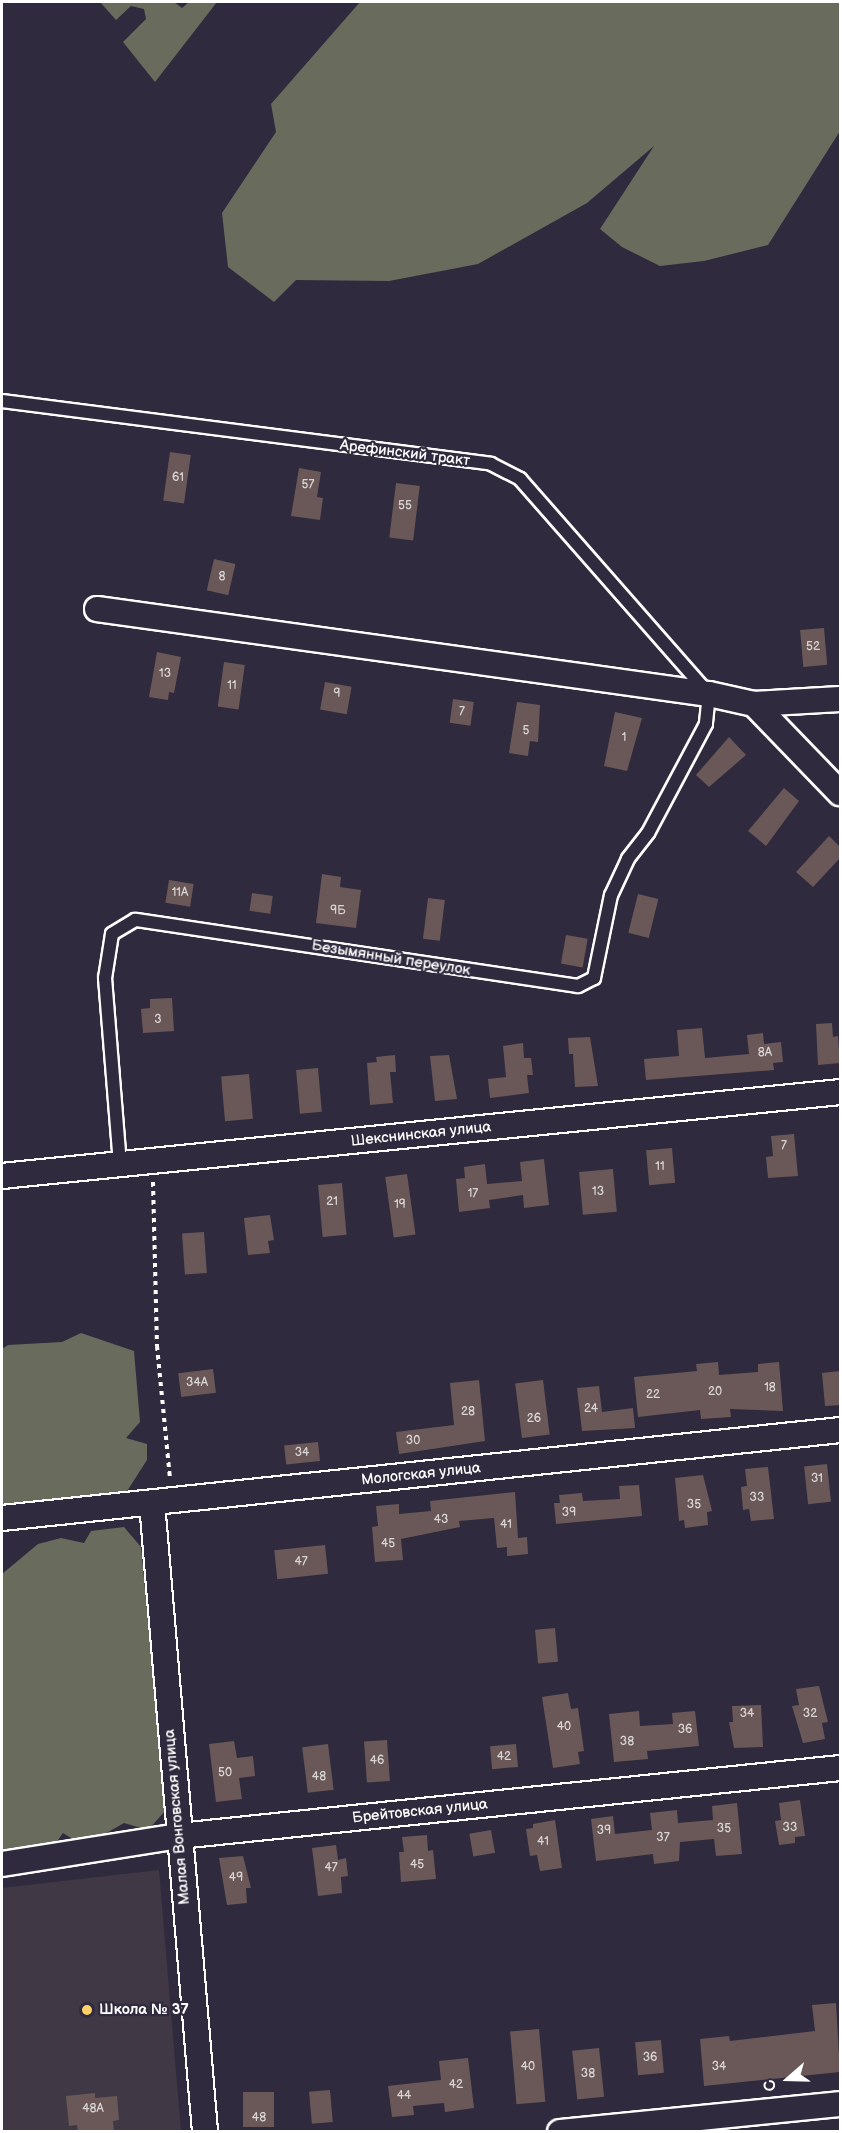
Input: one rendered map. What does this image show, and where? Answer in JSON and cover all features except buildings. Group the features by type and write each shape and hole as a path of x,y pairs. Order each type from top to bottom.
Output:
{"street":[{"path":"97,609 709,694 754,704 840,699"},
{"path":"754,704 840,793"},
{"name":"Шекснинская улица","path":"2,1176 840,1092"},
{"name":"Мологская улица","path":"2,1518 840,1430"},
{"name":"Малая Вонговская улица","path":"162,1500 178,1836 205,2132"},
{"name":"Брейтовская улица","path":"2,1864 178,1836 840,1768"},
{"path":"560,2132 840,2104"}],"lane":[{"name":"Арефинский тракт","path":"2,401 491,464 520,478 709,694"},
{"name":"Безымянный переулок","path":"120,1164 105,978 112,934 135,920 578,986 594,978 611,895 628,859 648,832 706,724 709,694"}],"path":[{"path":"156,1161 151,1202 162,1500"}],"shaded area":[{"name":"Школа № 37","path":"159,1870 181,2131 2,2131 2,1888"}],"green space":[{"path":"100,2 174,2 182,8 189,2 217,2 155,82 123,42 146,19 144,9 131,6 116,20"},
{"path":"360,2 840,2 840,131 768,245 704,261 660,266 622,247 600,229 654,146 587,203 478,264 389,281 296,280 274,302 228,267 222,213 276,132 271,104"},
{"path":"81,1333 134,1351 140,1422 126,1438 147,1444 147,1460 122,1499 2,1513 2,1349 8,1345 62,1342"},
{"path":"124,1527 141,1547 166,1810 148,1830 124,1823 84,1846 63,1833 50,1851 2,1859 2,1574 38,1544 61,1538 84,1543 91,1531"}],"place":[{"name":"Школа № 37","path":"87,2010"}]}
